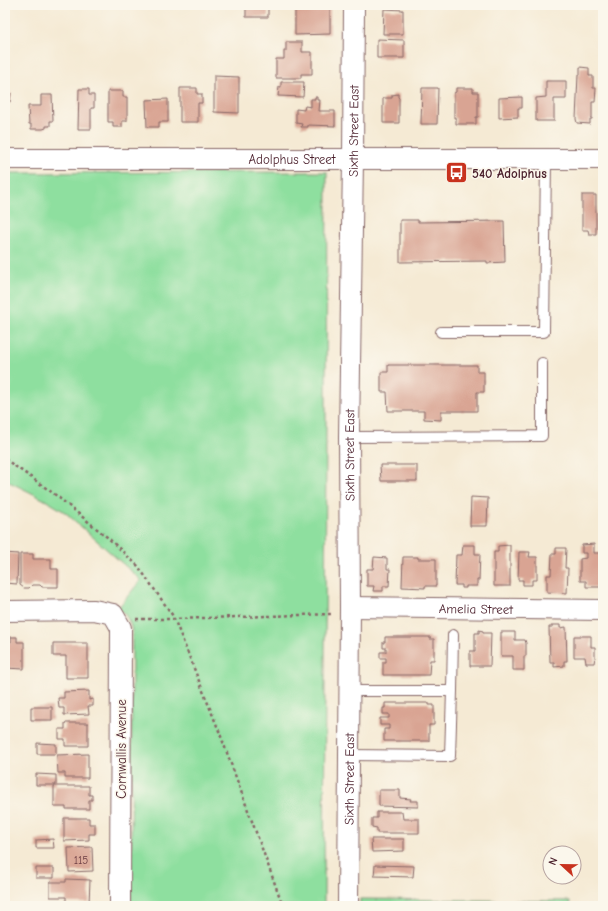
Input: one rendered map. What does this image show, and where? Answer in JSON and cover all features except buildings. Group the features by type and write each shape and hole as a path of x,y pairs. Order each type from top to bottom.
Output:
{"street":[{"name":"Sixth Street East","path":"348,906 350,607 349,437 354,5"},
{"name":"Adolphus Street","path":"5,159 603,159"},
{"name":"Amelia Street","path":"350,607 603,610"},
{"path":"5,611 94,610 113,614 116,619"},
{"name":"Cornwallis Avenue","path":"116,619 121,628 120,906"}],"lane":[{"path":"441,332 544,332 546,159"},
{"path":"349,437 542,436 542,363"},
{"path":"349,755 450,756 453,636"},
{"path":"349,690 452,691"}],"path":[{"path":"5,459 53,493 107,537 138,566 174,619 219,731 283,906"},
{"path":"116,619 174,619 331,614"}],"green space":[{"path":"327,172 324,906 131,906 132,631 127,618 118,608 141,580 66,513 44,499 5,480 5,173"},
{"path":"360,899 570,901 570,906 360,906"}],"place":[{"name":"540 Adolphus","path":"457,173"}]}
